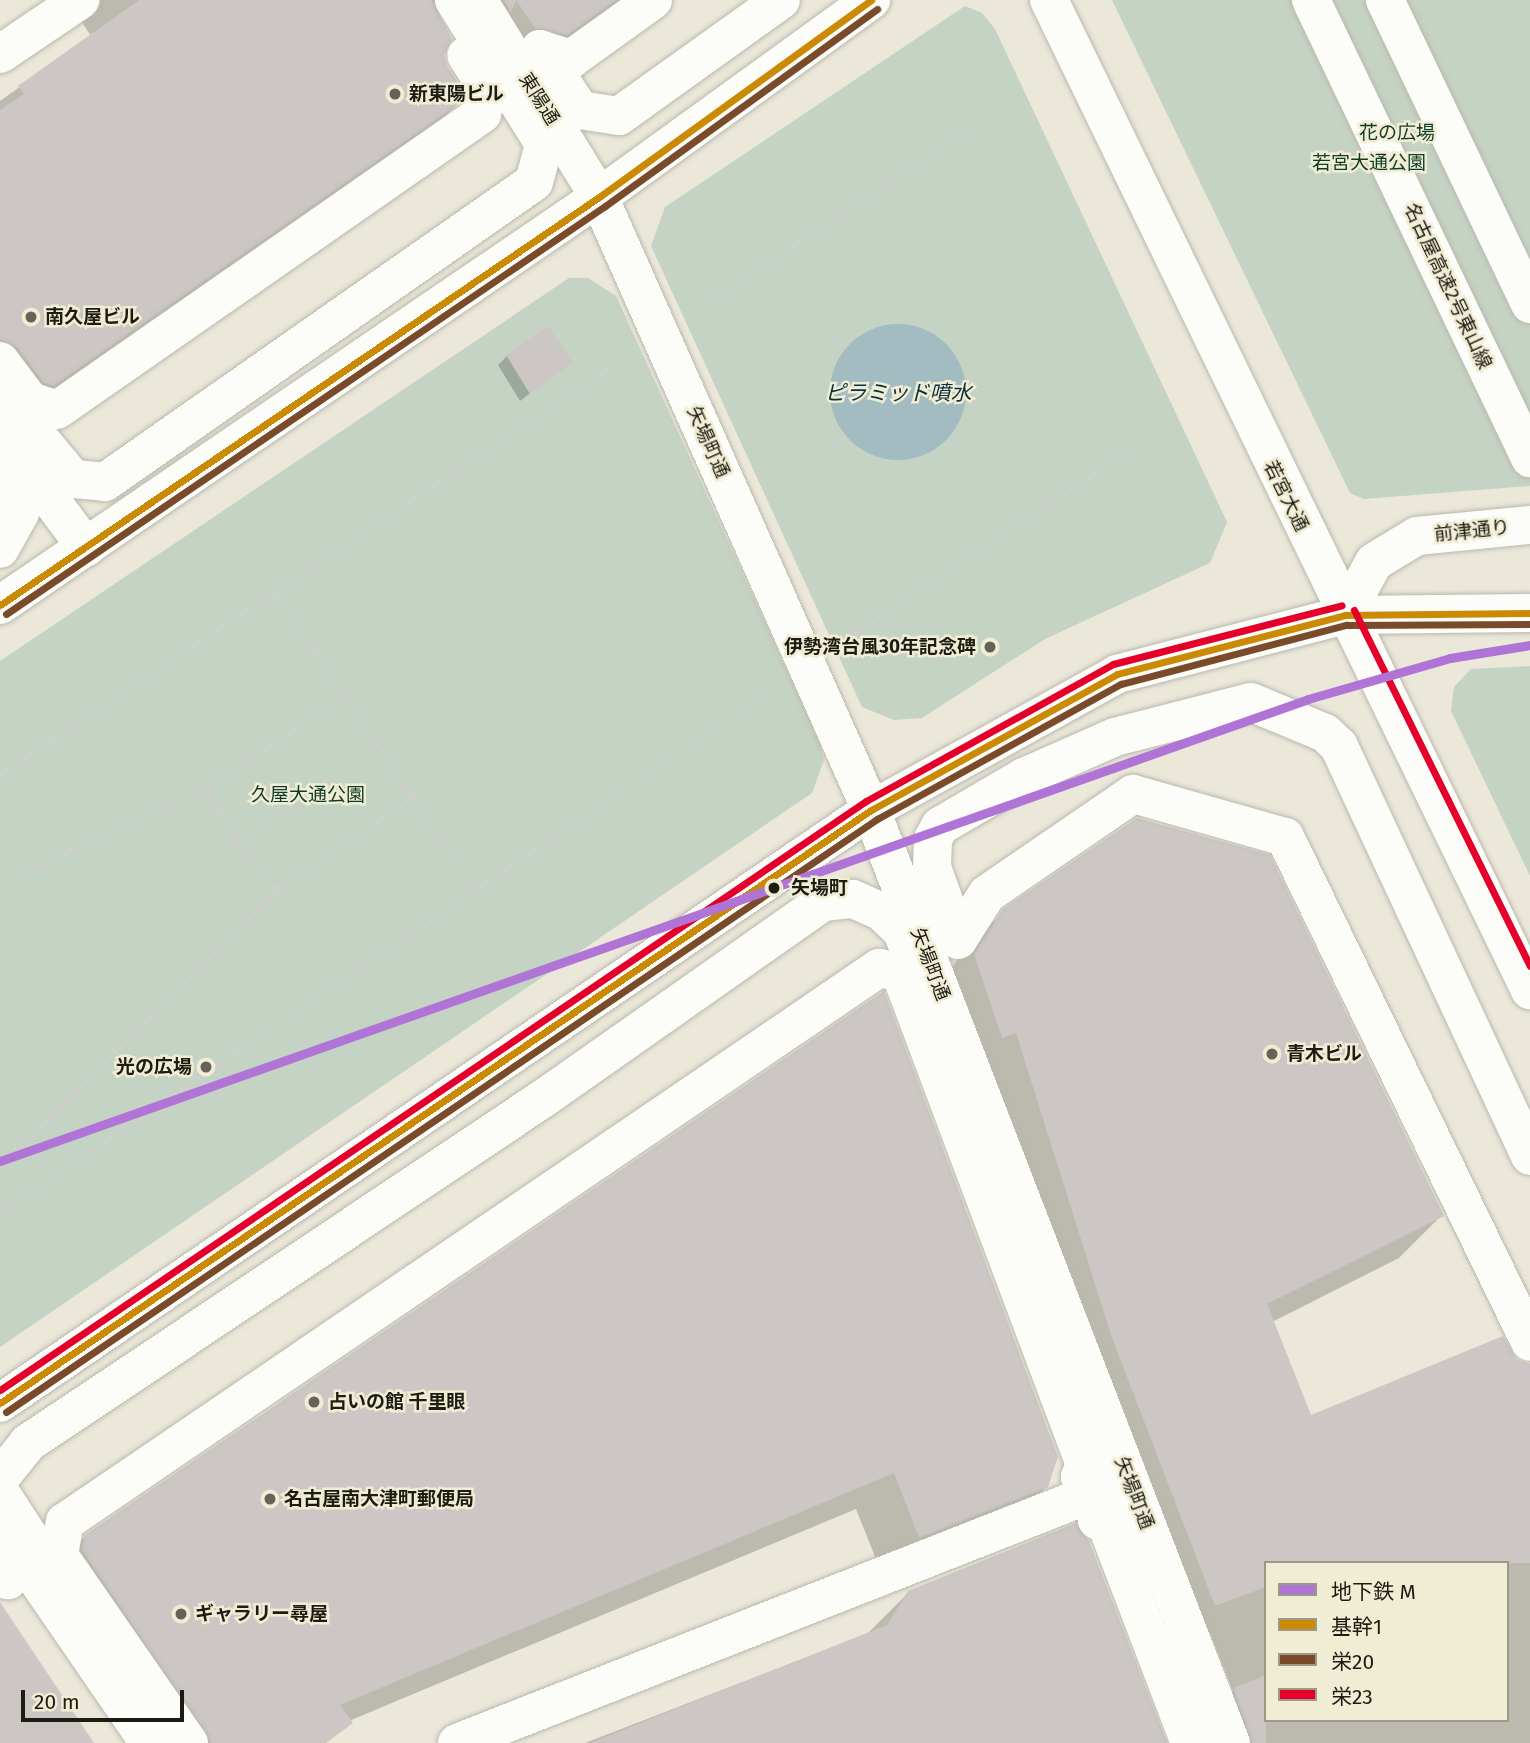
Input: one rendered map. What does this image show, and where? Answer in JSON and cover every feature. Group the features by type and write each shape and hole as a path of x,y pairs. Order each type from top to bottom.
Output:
{"main road":[{"path":"0,54 80,0"},
{"path":"0,360 30,401 57,410 482,114 488,89 429,0"},
{"path":"0,391 73,479 106,482 534,182 544,144 454,0"},
{"name":"東陽通","path":"478,0 599,197"},
{"path":"653,0 571,59 540,49 580,110 619,116 781,0"},
{"path":"0,605 599,197 871,0"},
{"name":"若宮大通","path":"1049,0 1345,615 1530,990"},
{"name":"名古屋高速2号東山線","path":"1311,0 1530,458"},
{"path":"1385,0 1530,304"},
{"name":"矢場町通","path":"599,197 871,810 1230,1743"},
{"path":"0,432 86,547"},
{"path":"0,467 12,483 20,513 0,550"},
{"name":"前津通り","path":"1345,615 1374,562 1417,537 1530,525"},
{"path":"0,1403 871,810 1117,674 1345,615 1530,613"},
{"path":"1530,1156 1339,746 1325,733 1251,702 1115,737 1024,777 940,826 933,839 932,867 958,940 987,894 1133,794 1285,837 1530,1342"},
{"path":"0,1478 28,1443 544,1098 823,902 863,901 902,931 1102,1463 1080,1478 1085,1465 900,972 879,968 65,1522 59,1555 189,1743"},
{"path":"457,1743 1129,1479"},
{"path":"0,1492 170,1743"},
{"path":"1190,1743 1107,1526 1097,1520 1119,1517 1128,1529 1210,1743"},
{"path":"0,1526 149,1743"},
{"path":"0,1569 8,1580 0,1577"}],"path":[{"path":"694,313 981,121"},
{"path":"0,774 631,355"},
{"path":"843,640 1133,449"},
{"path":"274,592 476,890"},
{"path":"0,1213 772,688"},
{"path":"0,884 205,789 345,697"},
{"path":"236,841 330,779"},
{"path":"205,789 236,841 277,889"},
{"path":"0,1166 277,889 413,797"}],"green space":[{"name":"若宮大通公園","path":"1112,0 1530,0 1530,486 1364,499 1350,493"},
{"path":"965,6 982,13 995,29 1227,522 1210,563 1045,639 922,718 894,720 862,707 651,246 665,207"},
{"name":"久屋大通公園","path":"569,278 588,278 616,296 820,743 824,760 812,793 0,1347 0,661"},
{"path":"1530,666 1530,876 1451,711 1454,687 1471,669"}],"water":[{"name":"ピラミッド噴水","path":"898,324 924,329 946,344 961,366 966,392 961,418 946,440 924,455 898,460 872,455 850,440 835,418 830,392 835,366 850,344 872,329"}],"building":[{"path":"139,0 432,0 452,39 444,55 447,66 465,93 463,101 53,386 43,382 17,347 0,340 0,110 24,94 18,86"},
{"path":"504,0 516,0 511,12"},
{"path":"516,0 616,0 567,35 535,28"},
{"path":"548,326 573,363 530,394 506,355"},
{"path":"1137,818 1270,855 1444,1216 1267,1304 1311,1415 1503,1336 1517,1360 1530,1364 1530,1563 1264,1561 1264,1588 1215,1606 1111,1335 1016,1033 1002,1038 974,954 1003,909"},
{"path":"884,991 1058,1457 1048,1487 919,1538 894,1473 340,1705 353,1723 326,1743 211,1743 82,1550 85,1535"},
{"path":"1076,1523 1089,1541 1167,1743 590,1743 887,1625 908,1591"},
{"path":"0,1602 94,1743 0,1743"},
{"path":"1264,1676 1266,1743 1252,1743 1233,1688"}],"metro line":[{"name":"M","path":"0,1161 1308,699 1450,658 1530,645"}],"transit line":[{"name":"基幹1","path":"0,605 599,197 871,0"},
{"name":"栄20","path":"6,614 605,206 877,9"},
{"name":"栄23","path":"0,1390 866,801 1113,664 1342,605"},
{"name":"栄23","path":"1354,610 1530,966"},
{"name":"基幹1","path":"0,1403 871,810 1117,674 1345,615 1530,613"},
{"name":"栄20","path":"6,1412 877,819 1121,684 1346,625 1530,624"}],"place":[{"name":"新東陽ビル","path":"395,94"},
{"name":"南久屋ビル","path":"31,317"},
{"name":"伊勢湾台風30年記念碑","path":"990,647"},
{"name":"矢場町","path":"774,888"},
{"name":"青木ビル","path":"1272,1054"},
{"name":"光の広場","path":"206,1067"},
{"name":"占いの館 千里眼","path":"314,1402"},
{"name":"名古屋南大津町郵便局","path":"270,1499"},
{"name":"ギャラリー尋屋","path":"181,1614"}],"park label":[{"name":"花の広場","path":"1397,133"}]}
